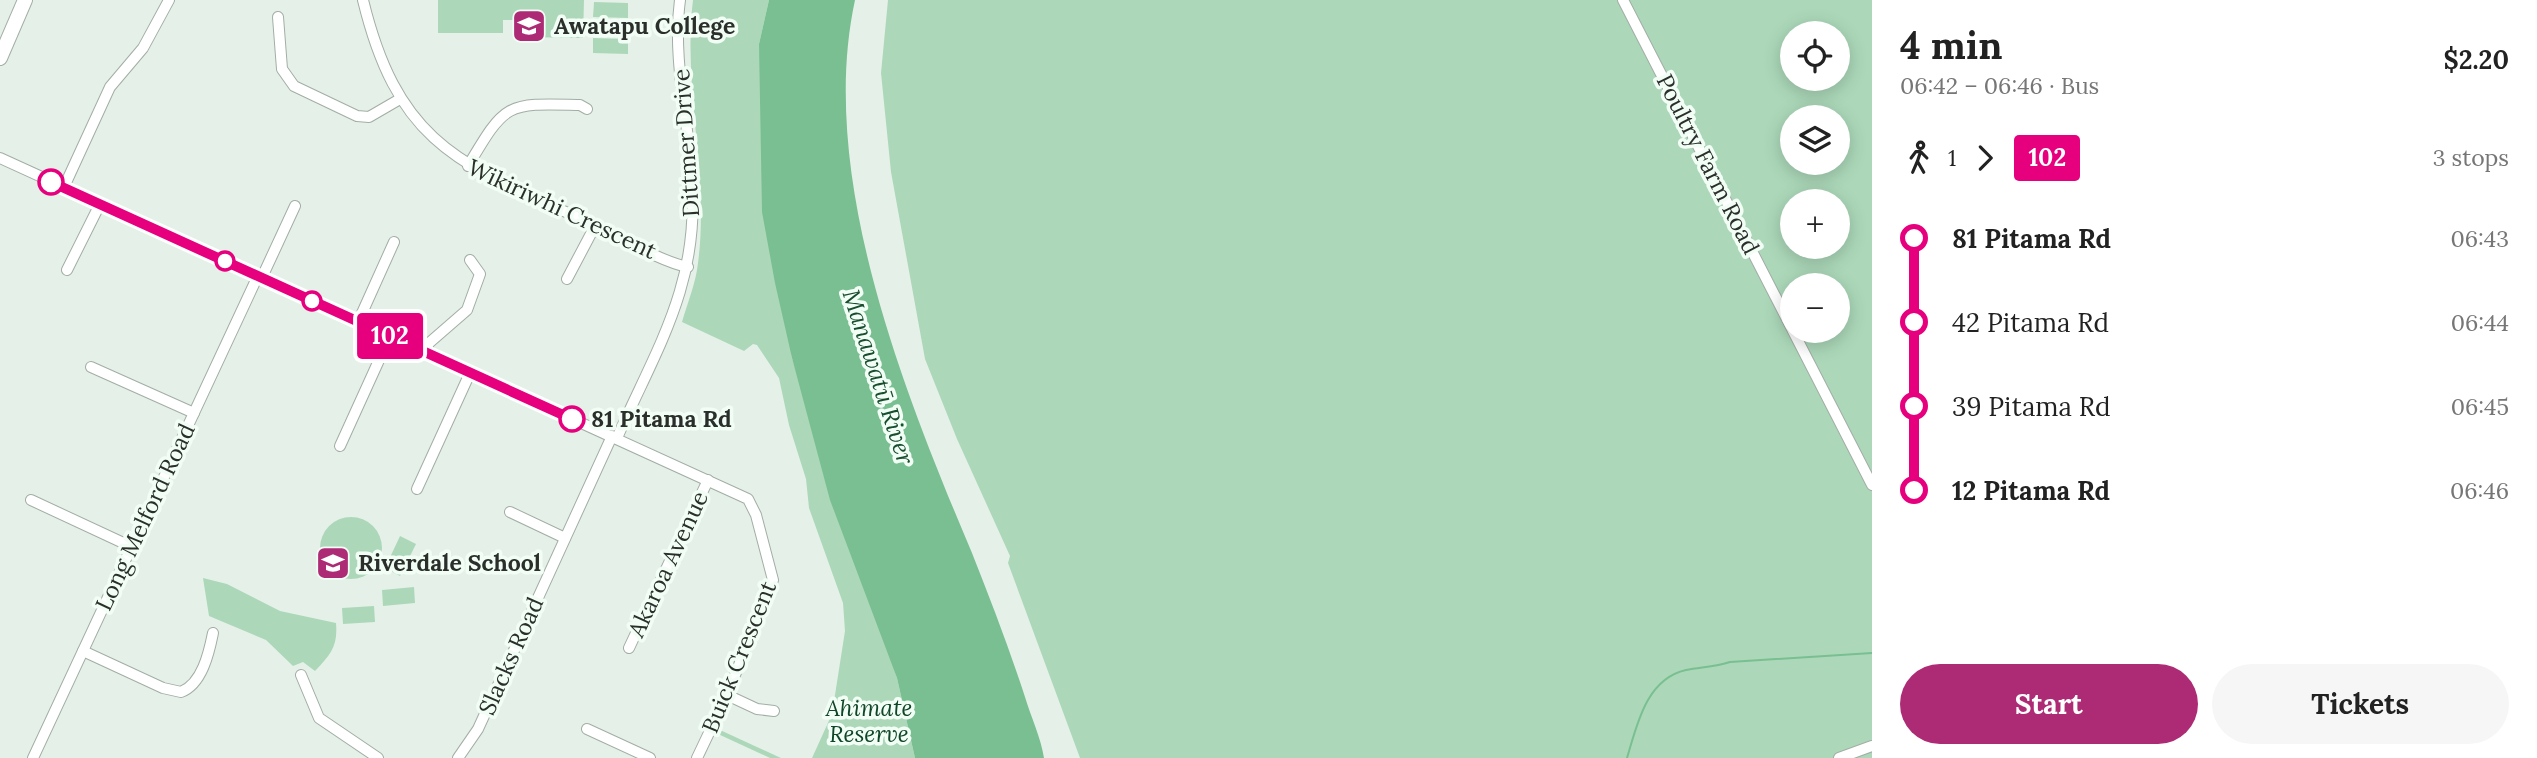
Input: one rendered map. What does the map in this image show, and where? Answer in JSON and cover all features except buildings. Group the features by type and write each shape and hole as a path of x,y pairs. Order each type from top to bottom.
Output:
{"main road":[{"path":"0,58 25,0"}],"street":[{"path":"64,187 110,88 143,48 169,0"},
{"name":"Wikiriwhi Crescent","path":"363,0 379,55 400,99 428,134 468,166 688,267"},
{"name":"Dittmer Drive","path":"615,437 671,320 688,267 692,182 680,64 680,0"},
{"name":"Poultry Farm Road","path":"1623,0 1780,307"},
{"path":"278,17 282,69 294,86 357,116 369,117 400,99"},
{"path":"468,166 495,122 512,108 523,104 557,104 580,105 587,110"},
{"name":"Buick Crescent","path":"0,158 615,437 751,502 773,576 727,695 697,758"},
{"path":"67,270 100,204"},
{"name":"Long Melford Road","path":"33,758 295,206"},
{"path":"567,279 595,226"},
{"path":"358,322 394,242"},
{"path":"425,352 429,343 467,310 480,274 470,260"},
{"path":"340,446 390,336"},
{"name":"Poultry Farm Road","path":"1799,343 1872,485"},
{"path":"91,367 194,414"},
{"path":"417,489 470,373"},
{"name":"Slacks Road","path":"458,758 478,729 565,538 615,437"},
{"name":"Akaroa Avenue","path":"629,648 708,480"},
{"path":"31,499 132,547"},
{"path":"509,512 565,538"},
{"path":"83,651 163,688 180,692 191,687 197,677 213,633"},
{"path":"301,675 319,718 378,758"},
{"path":"727,695 757,709 774,711"},
{"path":"587,729 649,758"},
{"path":"1839,758 1872,746"}],"green space":[{"path":"438,0 584,0 583,38 520,37 520,20 503,20 503,33 438,33"},
{"path":"693,0 769,0 759,44 792,358 897,678 915,758 812,758 832,714 845,631 843,603 809,508 806,479 789,425 779,378 757,345 753,344 744,351 682,322 696,276 700,236 701,203 691,67"},
{"path":"888,0 1872,0 1872,758 1080,758 1008,563 1010,556 957,439 925,359 891,172 881,73"},
{"path":"594,2 628,3 628,18 593,17"},
{"path":"594,20 628,21 628,36 593,35"},
{"path":"593,38 628,39 628,54 593,53"},
{"path":"351,517 363,519 373,526 380,536 380,560 373,570 363,577 351,579 339,577 329,570 322,560 320,548 322,536 329,526 339,519"},
{"path":"400,536 416,544 400,576 385,568"},
{"path":"203,578 227,584 280,611 336,623 336,638 332,649 315,671 303,662 293,666 266,640 209,616"},
{"path":"414,587 415,603 383,606 382,590"},
{"path":"374,606 375,622 343,624 342,608"},
{"name":"Ahimate Reserve","path":"720,730 781,758 770,758 718,734"}],"water":[{"name":"Manawatū River","path":"769,0 855,0 846,68 848,138 857,210 874,282 895,354 1000,625 1044,758 915,758 897,678 830,500 775,283 762,212 759,44"}],"waterway":[{"path":"1627,758 1645,705 1652,693 1672,675 1730,662 1872,653"}],"bus line":[{"name":"102","path":"51,182 572,419"}],"place":[{"name":"Awatapu College","path":"529,26"},
{"name":"81 Pitama Rd","path":"572,419"},
{"name":"Riverdale School","path":"333,563"}]}
